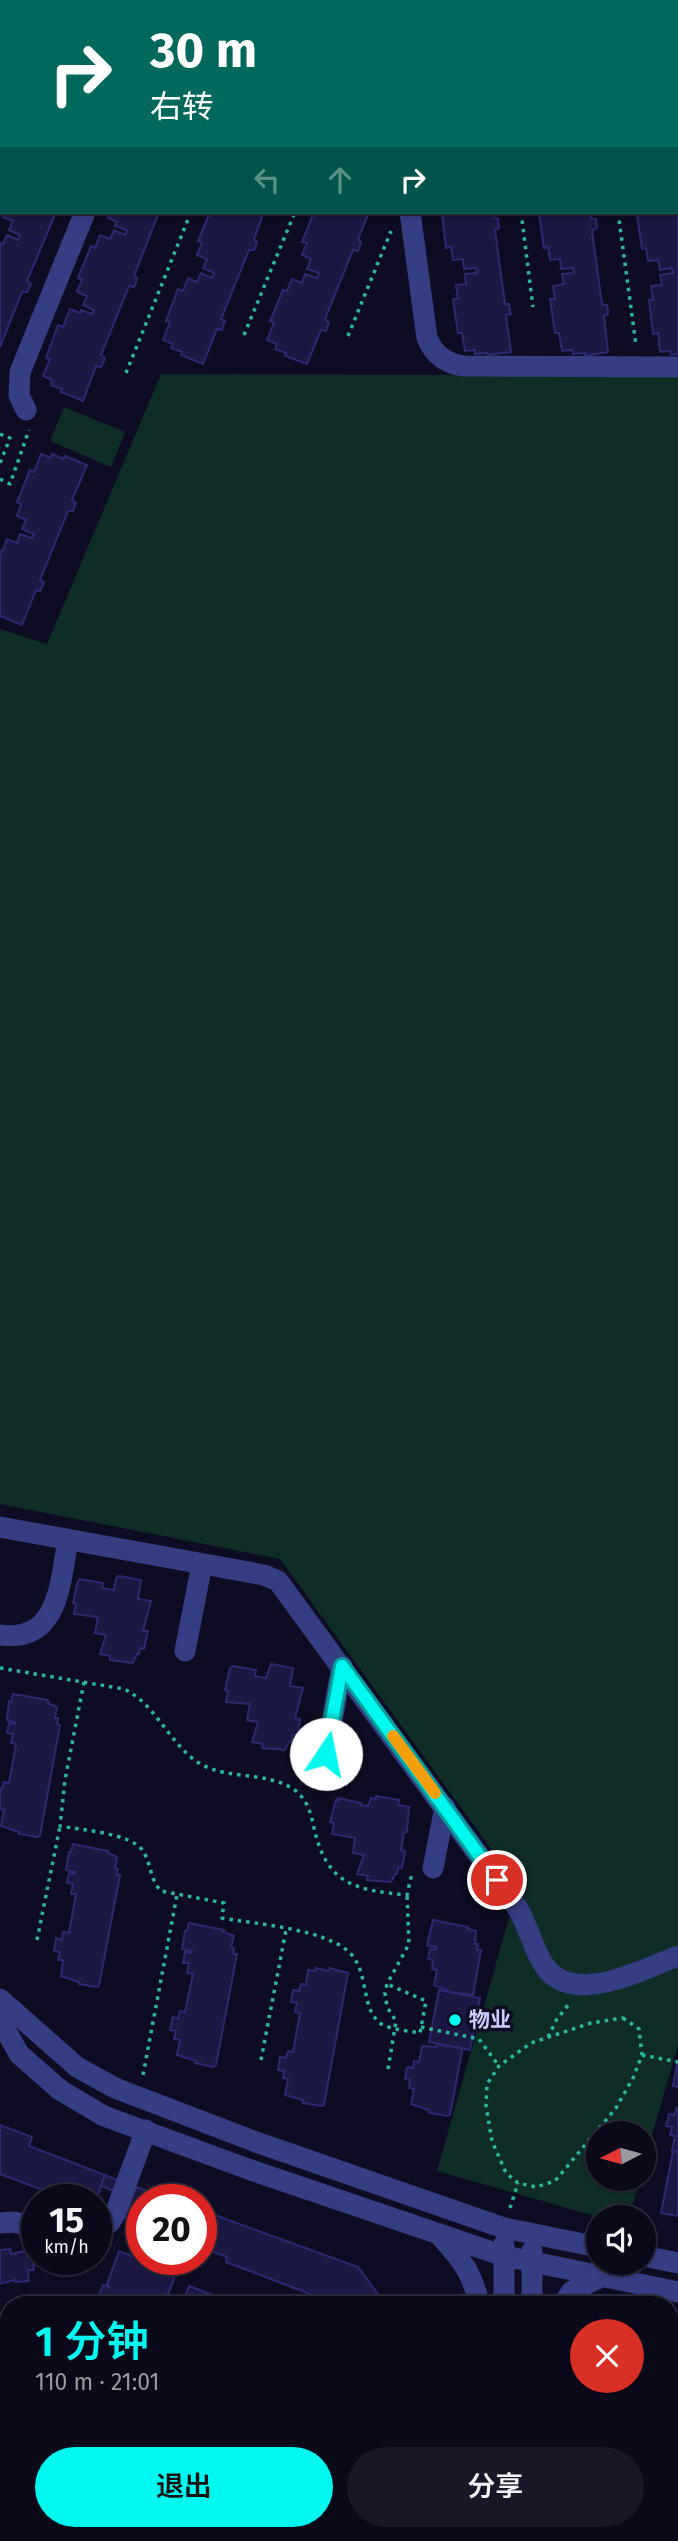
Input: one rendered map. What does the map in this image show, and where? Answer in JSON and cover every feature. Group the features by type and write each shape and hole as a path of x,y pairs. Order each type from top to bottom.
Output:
{"street":[{"path":"26,410 19,395 20,372 84,214"},
{"path":"402,218 427,338 430,346 444,360 464,366 678,367"},
{"path":"0,1527 264,1575 278,1581 518,1909 545,1967 556,1979 569,1985 584,1986 605,1982 678,1956"},
{"path":"0,1634 9,1636 30,1632 48,1617 58,1595 68,1539"},
{"path":"185,1651 202,1564"},
{"path":"326,1754 342,1666"},
{"path":"433,1868 445,1807"},
{"path":"0,1999 77,2067 138,2098 504,2228 586,2244"},
{"path":"0,2020 19,2054 60,2090 104,2116 248,2169 504,2256 678,2292"},
{"path":"112,2219 146,2130"},
{"path":"0,2223 21,2224"},
{"path":"504,2228 504,2296"},
{"path":"532,2233 532,2296"},
{"path":"440,2235 462,2259 473,2278 478,2296"},
{"path":"656,2258 678,2263"},
{"path":"568,2296 572,2291 601,2277"}],"path":[{"path":"126,373 190,214"},
{"path":"244,335 294,214"},
{"path":"521,214 533,307"},
{"path":"618,214 639,367"},
{"path":"348,337 402,218"},
{"path":"0,480 10,484 29,437 30,424 26,410"},
{"path":"0,434 10,438 0,463"},
{"path":"0,1668 130,1692 200,1764 269,1780 296,1792 306,1801 325,1862 339,1878 362,1889 407,1895"},
{"path":"37,1940 85,1682"},
{"path":"60,1826 131,1840 142,1849 161,1891 224,1903 222,1918 325,1938 351,1954 362,1973 372,2012 384,2025 420,2033 426,2001 387,1984"},
{"path":"388,2069 396,2018 387,2007 387,1984 409,1944 407,1895 414,1864 433,1868"},
{"path":"138,2098 177,1895"},
{"path":"261,2060 286,1930"},
{"path":"548,2037 556,2019 584,1986"},
{"path":"624,2018 639,2029 642,2055 616,2108 555,2181 536,2187 519,2183 506,2173 492,2141 486,2106 487,2084 499,2066 531,2043 591,2023 624,2018"},
{"path":"421,2027 479,2039 499,2066"},
{"path":"642,2055 678,2062"}],"green space":[{"path":"161,374 678,376 678,2045 656,2121 586,2121 586,2191 637,2191 632,2205 586,2205 586,2213 437,2171 518,1886 280,1559 0,1504 0,629 47,644"},
{"path":"64,407 125,432 111,467 50,441"}],"building":[{"path":"4,214 55,214 27,281 31,284 27,292 22,292 0,347 0,243 3,244 7,235 18,240 20,235 9,230 13,221 3,217"},
{"path":"109,214 158,214 134,276 137,278 135,285 129,286 101,355 105,358 104,361 101,367 96,366 83,401 61,392 62,389 51,385 52,380 43,376 50,359 46,358 58,325 63,327 70,309 92,314 94,310 83,305 87,296 77,292 82,279 78,278 91,246 95,248 100,235 110,239 114,230 125,235 127,230 115,226 117,222 108,218"},
{"path":"209,214 263,214 254,239 257,242 255,248 249,250 221,319 225,321 222,330 217,329 203,364 181,355 182,352 171,348 173,344 163,340 170,322 166,321 178,289 183,291 188,278 197,282 201,273 212,278 214,273 203,268 207,259 197,255 202,243 198,241"},
{"path":"313,214 368,214 358,239 361,242 358,251 353,250 325,319 329,322 326,331 321,330 307,364 285,356 286,353 275,349 277,344 267,340 274,323 270,321 283,290 287,291 292,279 302,283 305,274 317,278 319,273 307,269 311,259 302,255 307,243 302,242"},
{"path":"442,214 493,214 494,218 498,219 499,228 495,230 505,304 509,304 511,314 506,315 511,352 488,355 475,354 475,350 465,351 462,333 458,333 453,299 458,299 456,285 466,284 465,274 477,273 476,268 464,269 463,259 453,260 451,247 446,248"},
{"path":"539,214 590,214 591,218 596,219 597,228 592,231 602,304 607,305 608,311 604,316 608,352 585,356 585,353 573,354 572,350 562,351 559,333 555,333 550,299 555,299 553,286 564,284 562,274 574,273 573,268 561,269 560,259 550,260 548,247 544,248"},
{"path":"678,214 678,354 660,352 658,333 653,334 649,300 653,300 651,286 662,285 660,275 673,273 672,268 660,270 658,260 648,261 646,248 642,249 637,215"},
{"path":"41,454 51,458 52,454 63,459 65,456 87,465 72,500 76,503 73,511 68,511 40,580 44,582 43,585 40,591 36,590 22,625 0,616 0,551 2,552 7,539 17,543 20,534 32,538 34,534 22,529 26,520 17,516 21,504 17,502 30,470 34,472"},
{"path":"119,1576 141,1580 138,1599 151,1601 143,1631 148,1631 144,1649 140,1648 133,1663 110,1660 110,1656 100,1654 106,1635 95,1633 98,1617 74,1614 76,1604 73,1603 80,1579 103,1583 102,1588 114,1590 116,1578"},
{"path":"271,1664 293,1668 290,1686 303,1688 295,1718 300,1719 297,1736 292,1735 285,1750 262,1748 263,1744 252,1742 258,1722 247,1720 250,1704 226,1702 228,1691 225,1690 230,1668 233,1666 256,1670 255,1676 266,1678"},
{"path":"13,1694 48,1700 48,1703 57,1707 55,1718 58,1718 57,1724 60,1725 40,1836 37,1837 19,1834 1,1826 4,1810 0,1809 0,1789 4,1782 9,1783 16,1744 11,1743 13,1734 7,1733 9,1723 15,1724 7,1720 9,1701 11,1702"},
{"path":"376,1796 399,1800 398,1805 409,1807 407,1832 404,1832 401,1850 405,1851 402,1868 398,1867 391,1882 367,1880 368,1876 357,1874 364,1855 353,1853 355,1838 332,1834 334,1823 330,1822 338,1798 368,1806 371,1798 376,1799"},
{"path":"73,1844 108,1851 117,1857 115,1868 118,1869 117,1875 120,1875 99,1986 96,1987 79,1984 61,1976 63,1960 58,1960 60,1952 54,1951 56,1938 62,1940 63,1932 69,1933 76,1894 71,1894 73,1884 67,1883 69,1873 75,1872 66,1870"},
{"path":"433,1920 476,1931 475,1944 478,1944 477,1950 481,1950 473,1995 447,1992 434,1985 437,1970 432,1969 433,1960 428,1959 430,1949 436,1950 436,1947 427,1946"},
{"path":"189,1923 224,1930 234,1936 231,1947 234,1948 233,1954 237,1954 216,2065 213,2067 177,2055 180,2040 174,2039 176,2031 170,2030 173,2017 178,2019 180,2011 185,2012 193,1974 187,1973 189,1963 183,1963 185,1952 192,1951 182,1949"},
{"path":"316,1968 348,1973 324,2105 321,2106 303,2103 303,2100 285,2095 288,2079 283,2078 284,2071 278,2070 280,2057 286,2058 288,2051 293,2052 300,2013 295,2012 297,2003 291,2002 293,1990 299,1991 301,1984 306,1985 308,1970 315,1971"},
{"name":"物业","path":"439,1990 480,1998 470,2050 429,2042"},
{"path":"437,2044 460,2048 462,2051 450,2115 447,2116 429,2113 429,2110 411,2104 414,2089 409,2088 410,2080 405,2079 407,2067 413,2068 414,2061 419,2062 422,2046 436,2047"},
{"path":"678,2059 678,2087 673,2086"},
{"path":"676,2108 678,2152 672,2151 675,2136 670,2135 672,2127 666,2126 669,2114 674,2115"},
{"path":"0,2125 32,2137 29,2146 105,2175 102,2184 27,2184 0,2174"},
{"path":"673,2151 678,2152 678,2216 661,2213"},
{"path":"105,2175 128,2184 126,2184 126,2196 112,2190 112,2184 102,2184"},
{"path":"217,2216 358,2267 379,2296 315,2296 226,2262 227,2257 217,2253"},
{"path":"10,2249 11,2254 21,2252 21,2275 28,2275 29,2281 15,2280 0,2284 0,2250"},
{"path":"119,2251 126,2254 126,2275 175,2275 167,2296 99,2296 103,2285 109,2287 107,2284"},
{"path":"189,2286 215,2296 185,2296"}],"slow traffic":[{"path":"393,1736 435,1793"}],"place":[{"name":"物业","path":"455,2020"}],"route":[{"path":"326,1754 342,1666 497,1880"}]}
